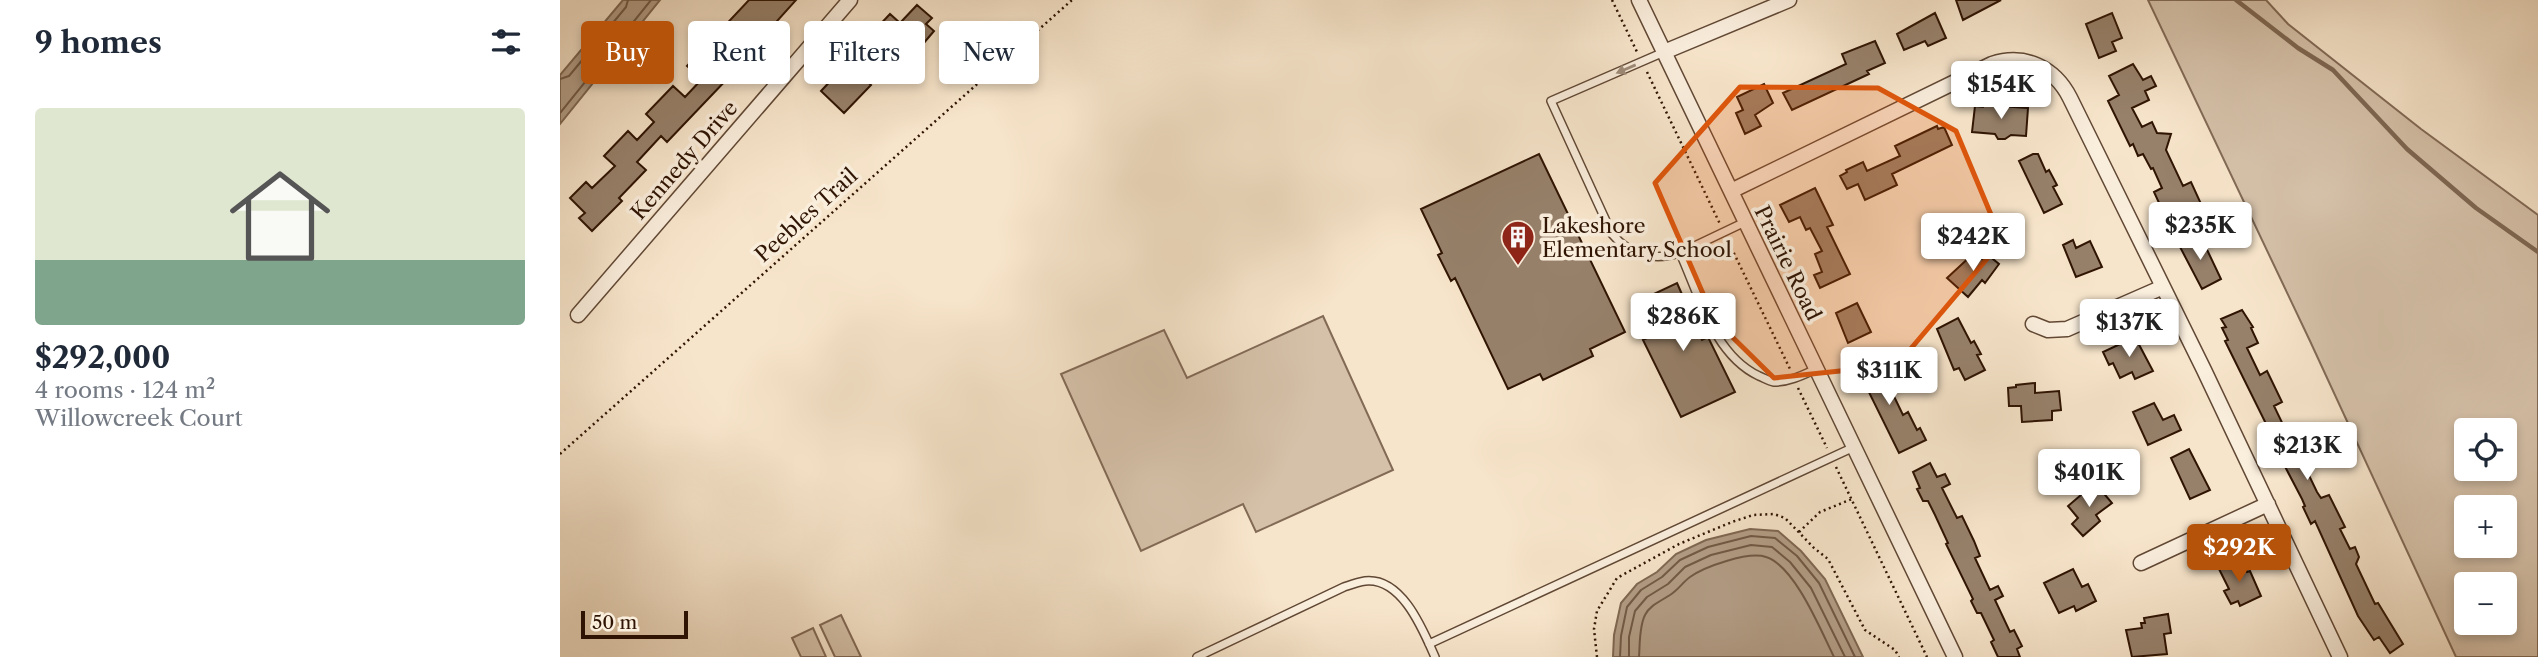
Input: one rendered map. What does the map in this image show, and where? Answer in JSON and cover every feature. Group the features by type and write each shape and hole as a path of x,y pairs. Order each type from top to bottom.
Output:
{"street":[{"name":"Kennedy Drive","path":"578,315 850,0"},
{"name":"Prairie Road","path":"1639,0 1955,657"},
{"path":"1664,52 1788,0"},
{"path":"1731,191 2000,62 2025,61 2040,66 2057,78 2070,99 2163,288 2340,657"},
{"path":"2033,324 2048,330 2067,329 2163,288"},
{"path":"2141,563 2268,504"}],"lane":[{"path":"1664,52 1551,101 1612,233 1633,252 1663,258 1680,253 1745,222"},
{"path":"1680,253 1718,338 1732,356 1749,371 1772,382 1794,379 1816,369"},
{"path":"1429,644 1854,446"},
{"path":"1196,657 1344,587 1367,581 1388,587 1403,596 1435,657"}],"path":[{"name":"Peebles Trail","path":"560,454 1072,0"},
{"path":"1612,0 1927,657"},
{"path":"1799,532 1820,512 1852,499"},
{"path":"1597,657 1594,629 1597,611 1617,578 1679,544 1732,522 1753,515 1774,514 1785,518 1828,559 1865,630 1895,650 1899,657"}],"highlighted area":[{"path":"1740,87 1878,88 1956,131 2002,241 1897,365 1774,378 1714,319 1655,183"}],"shaded area":[{"path":"2148,0 2266,0 2288,24 2421,129 2538,215 2538,657 2456,657"},
{"path":"1323,316 1393,470 1256,532 1243,504 1141,551 1061,374 1164,330 1187,378"},
{"path":"841,615 861,657 835,657 820,625"},
{"path":"813,628 826,657 801,657 792,638"}],"water":[{"path":"623,0 660,0 643,21 605,21"},
{"path":"581,50 581,84 592,84 560,124 560,75"},
{"path":"1750,529 1778,531 1801,551 1825,579 1863,657 1613,657 1614,635 1621,603 1637,584 1657,572 1676,554 1706,540"}],"building":[{"path":"749,0 796,0 777,21 729,21"},
{"path":"1956,0 2001,0 1963,20"},
{"path":"917,5 932,18 926,24 934,31 925,42 925,21 902,21"},
{"path":"1935,13 1946,38 1928,46 1925,41 1904,50 1897,34"},
{"path":"2112,13 2122,38 2112,42 2116,51 2099,58 2086,24"},
{"path":"890,14 898,21 883,21"},
{"path":"1875,41 1885,63 1867,71 1869,74 1792,110 1783,93 1846,64 1842,54"},
{"path":"2133,64 2143,80 2151,76 2156,86 2145,91 2149,100 2132,108 2142,127 2152,122 2157,133 2171,134 2166,150 2183,186 2191,182 2207,217 2186,227 2177,210 2165,216 2154,192 2162,188 2153,168 2151,169 2143,154 2138,156 2133,144 2130,146 2108,101 2119,95 2109,76"},
{"path":"697,84 722,84 667,142 661,136 637,162 646,170 619,198 622,201 592,231 579,218 585,213 570,198 586,182 592,188 615,166 604,156 628,131 637,140 654,122 646,114 673,86 685,97"},
{"path":"828,84 871,85 844,113 821,91"},
{"path":"1764,84 1773,103 1755,115 1761,126 1745,134 1736,113 1743,110 1737,97"},
{"path":"1975,106 2028,108 2026,136 2011,135 1998,139 1995,134 1972,132"},
{"path":"1937,126 1938,129 1944,127 1952,145 1892,174 1897,185 1865,200 1858,184 1847,189 1840,176 1847,172 1846,170 1863,162 1867,171 1900,156 1895,146"},
{"name":"Lakeshore Elementary School","path":"1539,154 1625,332 1590,349 1593,356 1543,380 1540,374 1508,389 1455,278 1451,281 1438,255 1442,253 1421,209"},
{"path":"2038,154 2046,172 2049,170 2057,185 2053,187 2062,204 2044,213 2019,161"},
{"path":"1815,188 1833,225 1827,227 1850,274 1820,288 1814,275 1822,272 1815,254 1822,251 1810,228 1806,230 1800,217 1789,222 1780,205"},
{"path":"2200,235 2221,279 2202,289 2179,245"},
{"path":"2073,240 2076,248 2090,241 2102,267 2076,277 2063,245"},
{"path":"1974,253 1983,260 1988,255 1999,264 1985,283 1982,280 1968,297 1947,278"},
{"path":"1677,283 1702,340 1708,337 1735,392 1681,417 1643,340 1655,334 1639,301"},
{"path":"1857,303 1871,332 1848,343 1836,313"},
{"path":"2242,310 2253,327 2251,328 2258,343 2247,348 2260,375 2267,371 2282,402 2274,406 2287,433 2295,429 2310,460 2303,463 2317,492 2321,498 2329,495 2345,527 2340,529 2350,549 2355,547 2359,557 2356,564 2375,604 2378,603 2403,644 2390,653 2379,637 2374,640 2358,616 2315,521 2311,524 2302,499 2281,459 2283,458 2225,341 2228,340 2222,328 2226,327 2221,319"},
{"path":"1958,318 1971,343 1974,341 1981,354 1977,355 1985,370 1965,380 1959,368 1954,370 1937,329"},
{"path":"2135,337 2153,371 2135,379 2132,372 2120,378 2113,363 2109,365 2103,352"},
{"path":"1874,355 1903,415 1908,412 1917,430 1920,428 1926,440 1899,453 1855,364"},
{"path":"2035,383 2035,393 2059,391 2061,410 2052,411 2052,420 2022,422 2021,406 2009,406 2008,388"},
{"path":"2154,403 2163,420 2174,415 2181,430 2148,445 2133,412"},
{"path":"2189,449 2210,490 2190,499 2171,458"},
{"path":"1930,463 1937,477 1945,474 1950,484 1942,488 1957,518 1962,516 1974,541 1980,556 1975,558 1990,590 1998,586 2003,596 1995,600 2010,632 2014,630 2022,646 2017,649 2020,657 1998,657 1991,642 1994,640 1981,613 1977,613 1971,601 1973,599 1935,515 1928,501 1923,501 1917,489 1920,488 1913,472"},
{"path":"2095,483 2112,503 2096,515 2100,521 2083,536 2072,524 2078,518 2068,506"},
{"path":"2240,559 2247,572 2250,571 2261,596 2240,606 2238,601 2231,604 2224,591 2229,589 2219,569"},
{"path":"2073,569 2082,587 2088,584 2096,601 2076,611 2074,606 2059,613 2044,583"},
{"path":"2168,614 2171,633 2164,634 2167,654 2132,657 2126,630 2142,628 2144,618"}],"waterway":[{"path":"2236,0 2298,48 2333,70 2407,149 2476,208 2538,252"}],"place":[{"name":"Lakeshore Elementary School","path":"1518,267"}]}
